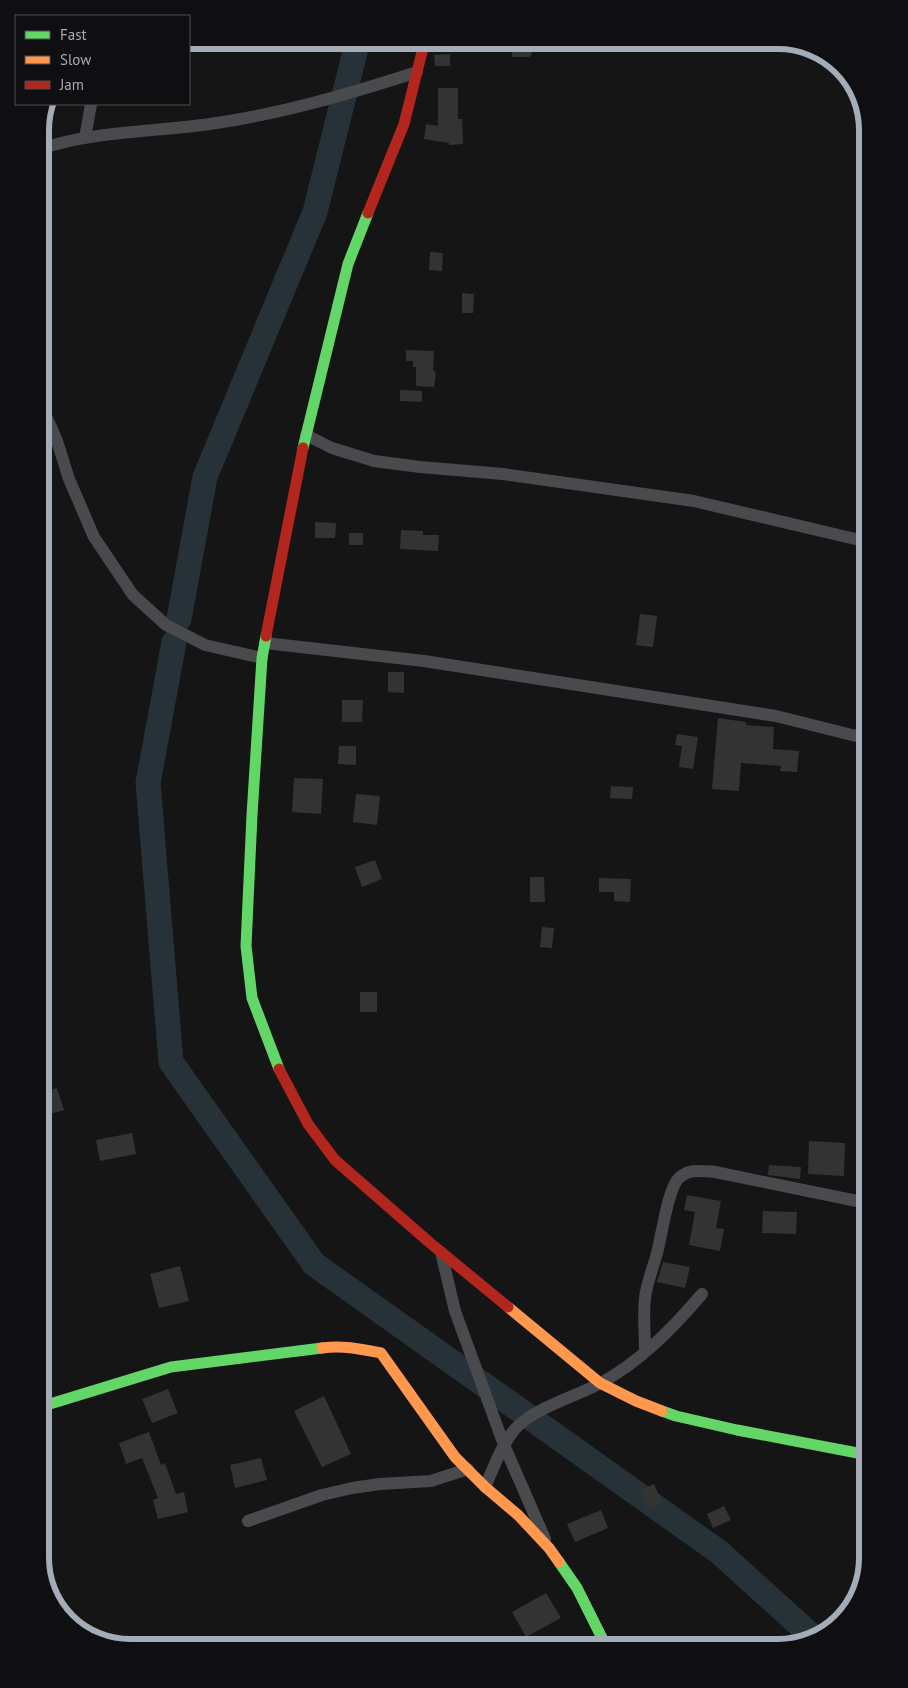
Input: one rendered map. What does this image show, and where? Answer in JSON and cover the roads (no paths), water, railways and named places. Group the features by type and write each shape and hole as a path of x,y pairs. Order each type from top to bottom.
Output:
{"street":[{"path":"423,49 404,124 348,264 306,436 262,658 246,946 252,998 279,1068 308,1124 335,1160 441,1252 600,1383 636,1401 676,1416 747,1432 859,1453"},
{"path":"49,147 85,138 211,124 276,112 344,96 417,72"},
{"path":"85,138 91,105"},
{"path":"49,423 57,441 69,480 94,537 133,595 166,625 205,645 262,658"},
{"path":"306,436 332,448 374,461 503,474 694,501 859,540"},
{"path":"265,643 424,661 569,683 776,716 859,737"},
{"path":"645,1352 645,1298 649,1276 672,1191 678,1179 686,1173 697,1170 715,1172 859,1201"},
{"path":"441,1252 455,1311 504,1445 549,1548"},
{"path":"485,1487 504,1445 516,1428 534,1414 600,1383 645,1352 674,1326 702,1294"},
{"path":"49,1404 170,1367 335,1346 353,1347 381,1353 455,1457 485,1487 518,1515 549,1548 577,1588 602,1639"},
{"path":"248,1521 322,1495 380,1484 431,1481 468,1469"}],"waterway":[{"path":"179,619 205,477 315,212 356,49"},
{"path":"174,642 148,783 171,1062 314,1264 719,1552 809,1633"}]}
